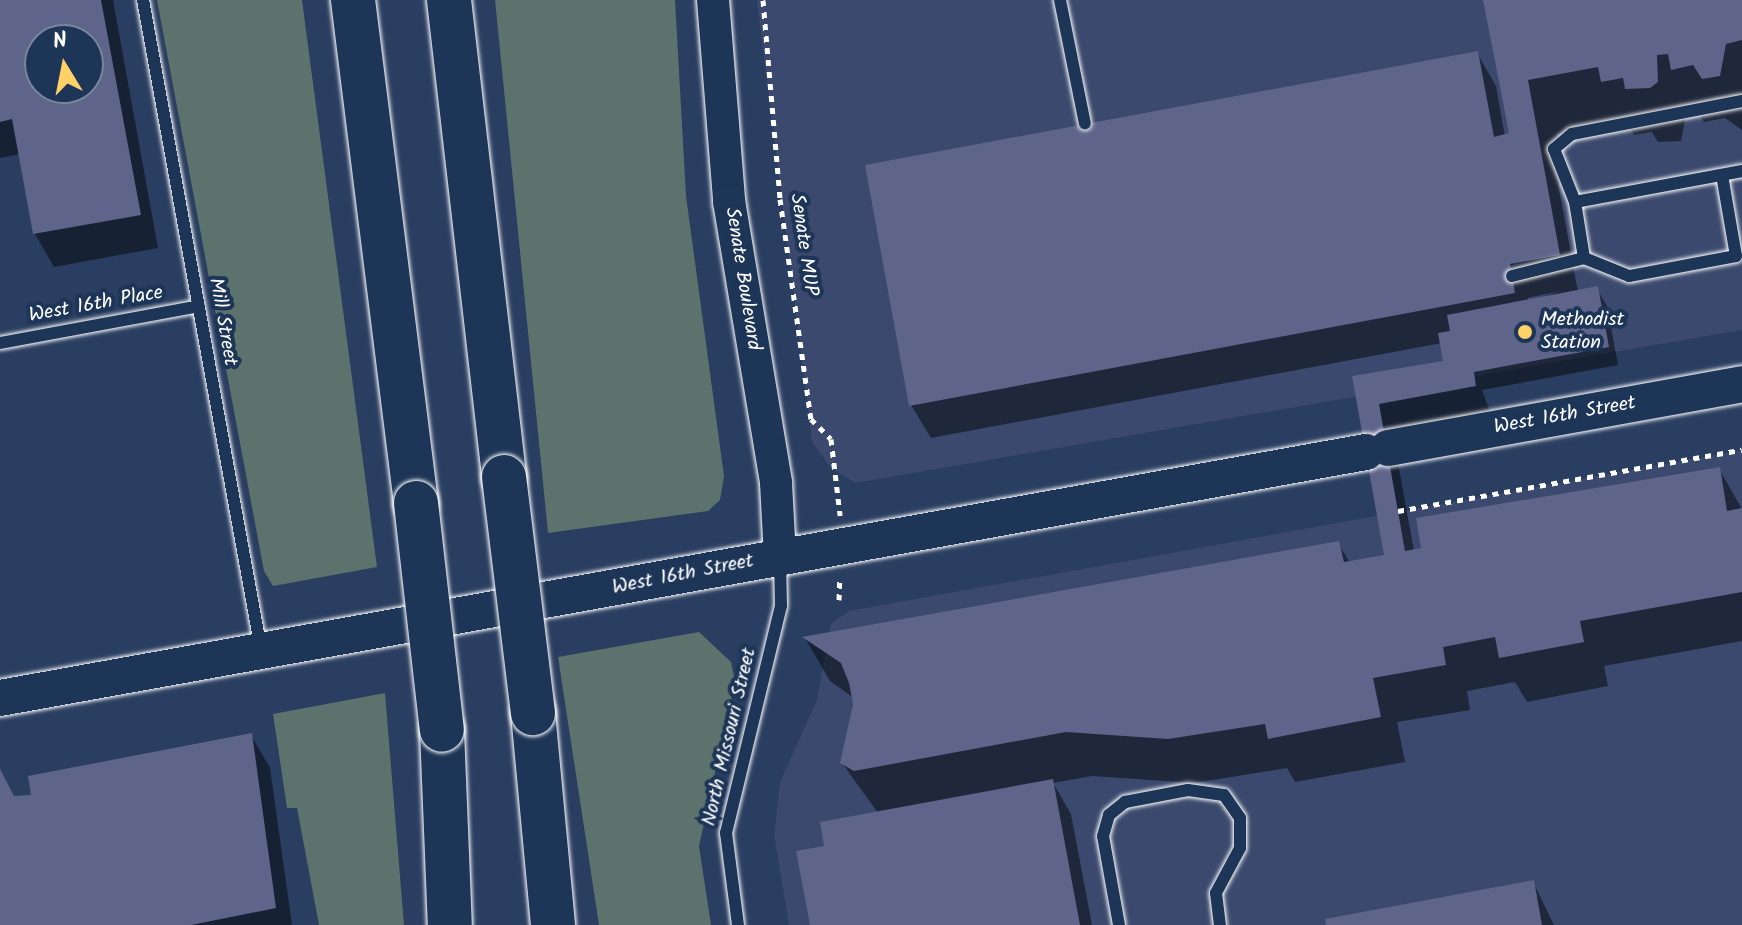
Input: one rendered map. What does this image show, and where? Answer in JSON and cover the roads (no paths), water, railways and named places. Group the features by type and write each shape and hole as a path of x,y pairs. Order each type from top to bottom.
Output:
{"highway":[{"path":"353,0 442,730 450,925"},
{"path":"449,0 534,723 553,925"},
{"path":"534,723 578,925"},
{"path":"446,786 464,925"}],"main road":[{"name":"West 16th Street","path":"0,698 1742,384"}],"street":[{"name":"Senate Boulevard","path":"713,0 729,201 776,483 780,557"}],"lane":[{"name":"Mill Street","path":"143,0 261,652"},
{"path":"1060,0 1085,124"},
{"path":"1584,258 1575,202 1554,149 1572,134 1742,101"},
{"path":"1575,202 1742,171"},
{"path":"1512,276 1584,258 1629,276 1736,256 1722,175"},
{"name":"West 16th Place","path":"0,343 199,306"},
{"name":"North Missouri Street","path":"738,925 726,833 781,606 780,557"},
{"path":"1119,925 1103,836 1109,815 1125,802 1188,790 1224,795 1240,818 1240,848 1216,893 1220,925"}],"place":[{"name":"Methodist Station","path":"1525,332"}]}
